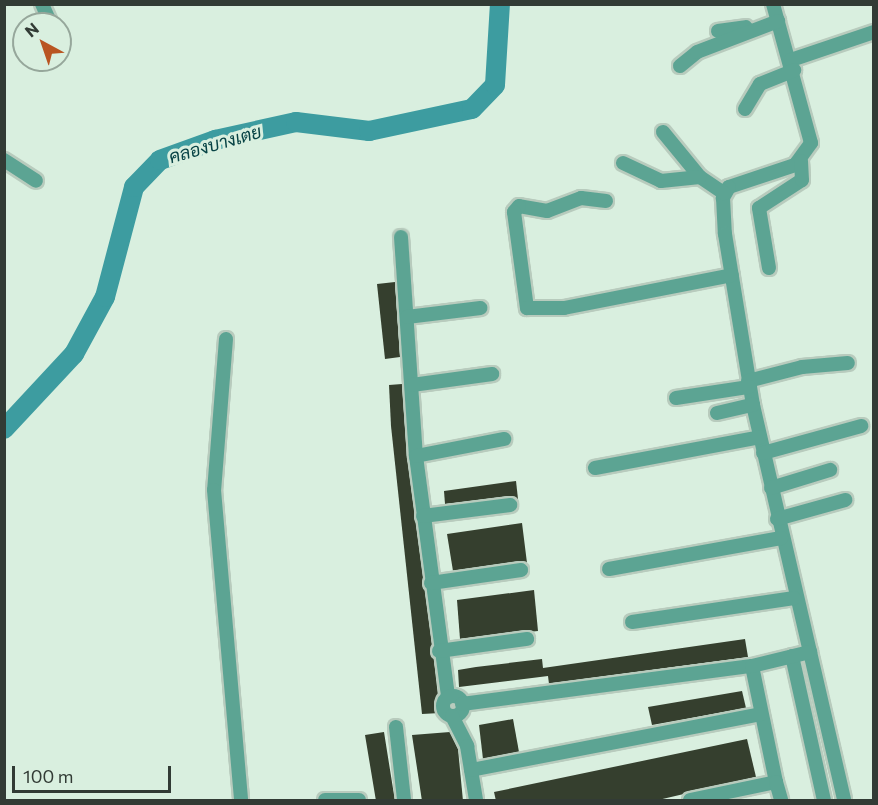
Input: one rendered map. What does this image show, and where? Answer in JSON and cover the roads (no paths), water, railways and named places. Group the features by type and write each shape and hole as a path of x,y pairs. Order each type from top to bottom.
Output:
{"street":[{"path":"718,31 776,13"},
{"path":"769,268 759,208 802,180 801,162 810,130 793,65 776,13"},
{"path":"680,66 697,52 776,13"},
{"path":"745,109 760,84 793,65 873,32"},
{"path":"663,132 700,177 724,193"},
{"path":"4,160 36,181"},
{"path":"724,193 738,182 801,162"},
{"path":"623,163 661,181 700,177"},
{"path":"724,193 732,275 753,405 794,598 810,652 844,801"},
{"path":"606,201 581,198 547,211 519,206 514,212 528,308 564,308 732,275"},
{"path":"401,237 416,456 439,651 448,697 443,708 452,716 471,770 476,801"},
{"path":"407,317 480,308"},
{"path":"226,339 214,490 241,801"},
{"path":"676,398 749,384 802,367 848,363"},
{"path":"412,385 492,374"},
{"path":"717,413 753,405"},
{"path":"763,453 861,426"},
{"path":"596,468 760,437"},
{"path":"416,456 504,439"},
{"path":"771,488 830,470"},
{"path":"777,519 846,500"},
{"path":"423,516 510,505"},
{"path":"609,569 781,538"},
{"path":"431,583 521,570"},
{"path":"632,622 794,598"},
{"path":"439,651 527,639"},
{"path":"448,697 462,704 752,666 810,652"},
{"path":"792,656 824,801"},
{"path":"752,666 781,801"},
{"path":"452,716 462,704"},
{"path":"471,770 761,714"},
{"path":"396,727 404,801"},
{"path":"690,801 776,782"},
{"path":"325,801 359,801"}],"waterway":[{"name":"คลองบางเตย","path":"4,429 74,354 105,297 134,187 160,160 215,140 296,122 369,131 472,109 495,85 500,4"}]}
